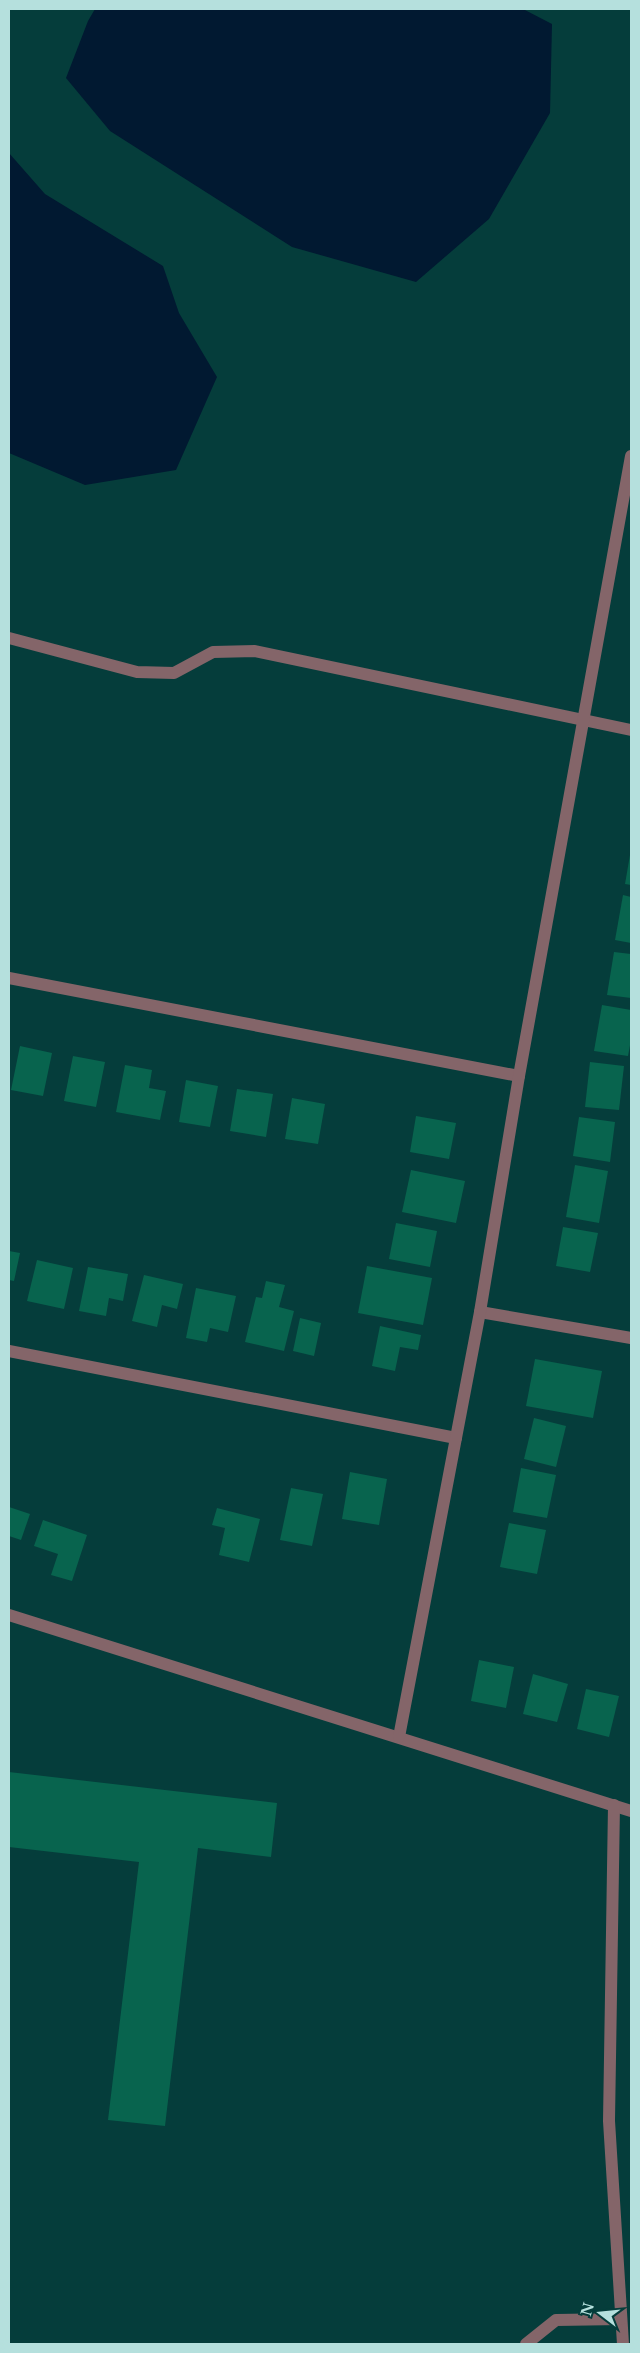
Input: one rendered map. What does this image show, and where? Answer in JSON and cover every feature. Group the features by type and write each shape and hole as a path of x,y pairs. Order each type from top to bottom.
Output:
{"street":[{"path":"399,1737 480,1312 519,1076 631,456"},
{"path":"9,638 137,672 174,674 213,652 255,651 631,730"},
{"path":"9,978 519,1076"},
{"path":"480,1312 631,1338"},
{"path":"9,1351 456,1438"},
{"path":"9,1615 631,1811"},
{"path":"614,1805 609,2121 623,2344"},
{"path":"526,2344 556,2320 621,2318"}],"water":[{"path":"95,9 523,9 552,24 550,113 489,219 416,282 292,247 110,131 66,78 88,21"},
{"path":"9,153 45,194 163,266 179,313 217,377 176,470 85,485 9,453"}],"building":[{"path":"631,855 631,885 625,884"},
{"path":"623,895 631,897 631,943 615,940"},
{"path":"614,952 631,954 631,998 607,995"},
{"path":"602,1005 631,1010 631,1040 628,1056 594,1051"},
{"path":"20,1046 52,1053 43,1096 11,1090"},
{"path":"73,1056 105,1062 96,1107 64,1101"},
{"path":"590,1062 624,1066 619,1110 585,1107"},
{"path":"125,1065 152,1070 149,1088 166,1091 160,1120 116,1112"},
{"path":"186,1080 218,1086 210,1127 179,1122"},
{"path":"237,1089 273,1094 266,1137 230,1131"},
{"path":"292,1098 325,1104 318,1144 285,1139"},
{"path":"416,1116 456,1123 449,1159 410,1152"},
{"path":"579,1117 615,1122 610,1162 573,1156"},
{"path":"575,1165 608,1171 599,1223 566,1217"},
{"path":"411,1170 465,1181 456,1223 402,1212"},
{"path":"396,1223 437,1231 430,1267 389,1259"},
{"path":"563,1227 598,1233 590,1272 556,1266"},
{"path":"9,1251 20,1253 14,1281 9,1280"},
{"path":"37,1260 73,1268 64,1309 27,1301"},
{"path":"367,1266 432,1278 423,1325 358,1313"},
{"path":"88,1267 128,1274 123,1301 109,1298 106,1316 79,1311"},
{"path":"144,1275 183,1284 177,1309 162,1305 157,1327 132,1321"},
{"path":"266,1281 285,1285 279,1307 294,1311 284,1351 245,1342 256,1297 262,1298"},
{"path":"196,1288 236,1296 228,1332 210,1328 207,1342 186,1338"},
{"path":"300,1318 321,1323 314,1356 293,1351"},
{"path":"380,1326 421,1335 418,1350 400,1347 395,1371 372,1366"},
{"path":"535,1359 602,1371 593,1418 526,1406"},
{"path":"534,1418 566,1426 556,1467 524,1459"},
{"path":"521,1468 556,1475 547,1518 513,1512"},
{"path":"350,1472 387,1479 379,1525 342,1519"},
{"path":"291,1488 323,1494 312,1546 280,1540"},
{"path":"9,1507 30,1514 21,1540 9,1536"},
{"path":"217,1508 260,1519 249,1562 219,1555 225,1528 212,1525"},
{"path":"43,1520 87,1535 72,1581 51,1575 58,1554 34,1546"},
{"path":"509,1523 546,1530 537,1574 500,1567"},
{"path":"479,1660 514,1667 506,1708 471,1701"},
{"path":"533,1674 568,1684 557,1722 523,1714"},
{"path":"586,1689 619,1696 609,1737 577,1729"},
{"path":"9,1772 277,1803 271,1857 198,1848 165,2126 108,2120 139,1862 9,1847"}]}
